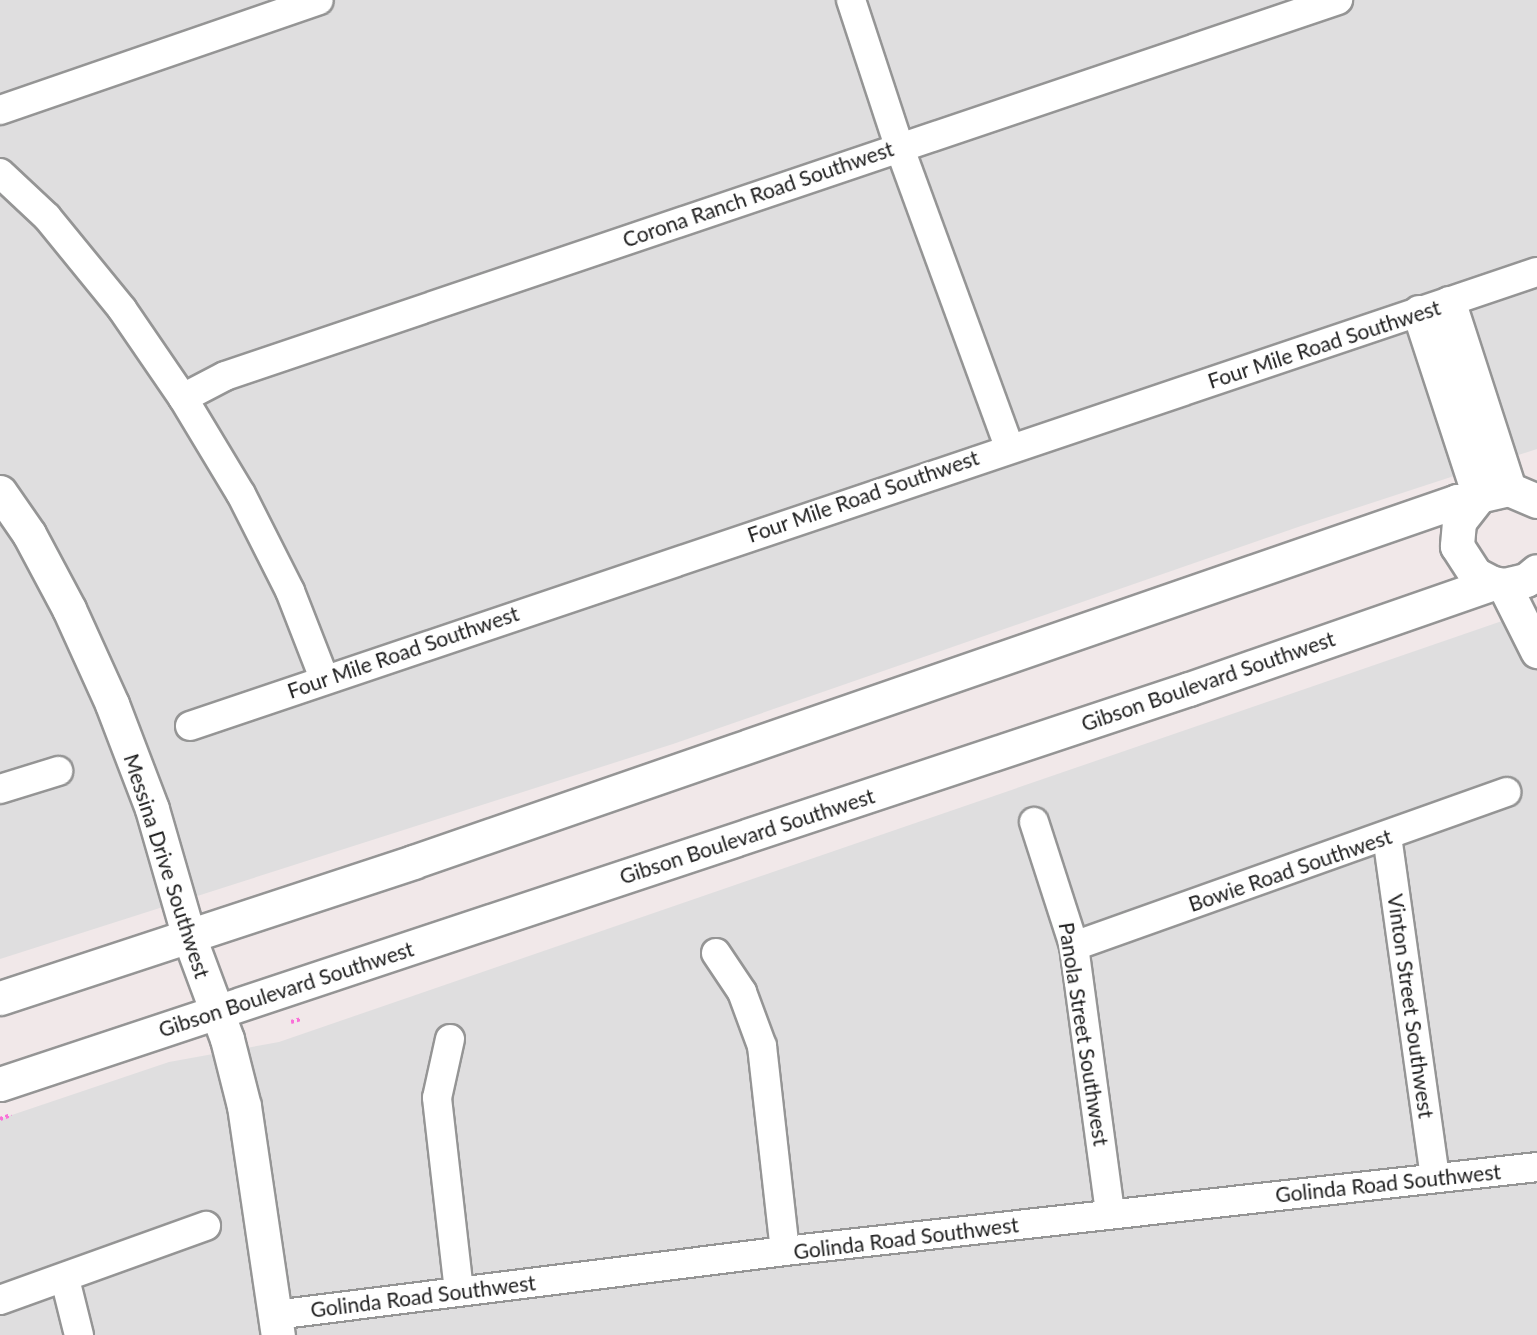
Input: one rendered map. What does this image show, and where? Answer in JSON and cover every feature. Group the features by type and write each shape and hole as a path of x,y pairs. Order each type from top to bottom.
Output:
{"street":[{"path":"0,110 319,0"},
{"path":"851,0 899,146 1009,447"},
{"name":"Corona Ranch Road Southwest","path":"183,398 225,376 899,146 1338,0"},
{"path":"0,173 47,217 122,309 183,398 241,494 284,580 324,678"},
{"name":"Four Mile Road Southwest","path":"190,726 324,678 1009,447 1537,272"},
{"path":"1434,307 1499,497"},
{"name":"Messina Drive Southwest","path":"0,492 29,534 69,609 112,704 152,809 188,934 216,1012 244,1106 276,1325"},
{"path":"1499,497 1459,522 1457,546 1474,574 1498,584 1537,651"},
{"path":"0,998 188,934 424,858 1457,501 1499,497"},
{"name":"Gibson Boulevard Southwest","path":"0,1084 1498,584 1526,580 1537,571"},
{"path":"0,789 58,771"},
{"name":"Bowie Road Southwest","path":"1074,946 1506,792"},
{"name":"Panola Street Southwest","path":"1034,822 1074,946 1110,1214"},
{"name":"Vinton Street Southwest","path":"1387,836 1436,1177"},
{"path":"716,953 742,992 762,1046 785,1251"},
{"path":"450,1040 437,1098 459,1292"},
{"name":"Golinda Road Southwest","path":"276,1325 459,1292 785,1251 1537,1167"},
{"path":"0,1300 65,1279 206,1226"},
{"path":"65,1279 80,1335"}],"shaded area":[{"path":"0,0 1537,0 1537,449 1301,526 673,744 0,959"},
{"path":"1537,609 1537,1335 0,1335 0,1119 169,1062 279,1042"}]}
